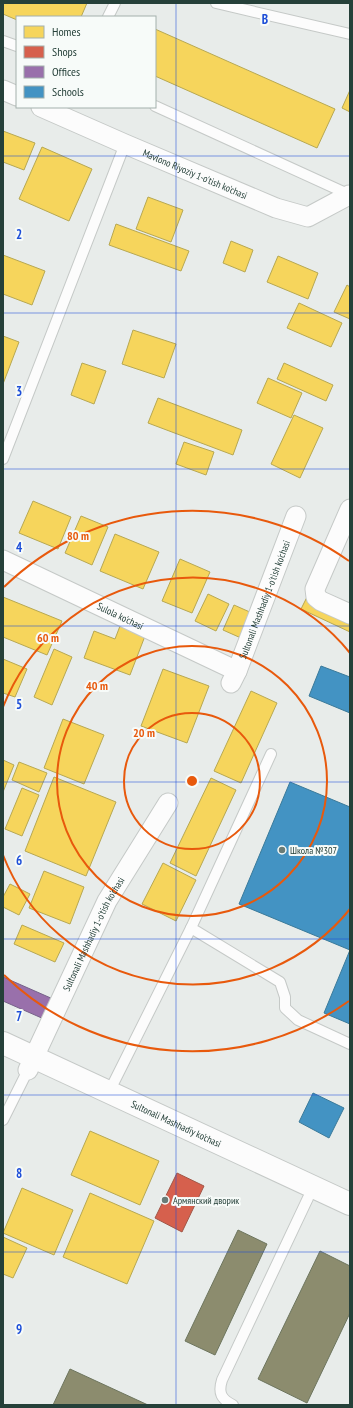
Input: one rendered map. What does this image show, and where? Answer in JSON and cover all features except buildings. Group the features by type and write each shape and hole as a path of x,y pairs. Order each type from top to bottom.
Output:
{"street":[{"path":"3,90 16,96"},
{"name":"Mavlono Riyoziy 1-o'tish ko'chasi","path":"46,108 61,111 125,144 276,208 308,217 350,195"},
{"path":"350,509 315,589 316,597 321,601 350,614"},
{"name":"Sultonali Mashhadiy 1-o'tish ko'chasi","path":"234,677 296,516"},
{"name":"Sulola ko'chasi","path":"3,560 234,677"},
{"name":"Sultonali Mashhadiy 1-o'tish ko'chasi","path":"31,1063 107,901 168,803"},
{"name":"Sultonali Mashhadiy ko'chasi","path":"3,1043 31,1063 102,1105 350,1218"},
{"name":"Sultonali Mashhadiy ko'chasi","path":"3,1059 31,1063 109,1092 350,1204"}],"lane":[{"path":"108,16 115,3"},
{"path":"216,3 350,34"},
{"path":"3,41 16,46"},
{"path":"156,106 350,195"},
{"path":"3,459 125,144"},
{"path":"109,1092 191,928 271,754"},
{"path":"191,928 280,982 285,998 285,1008 298,1020 350,1044"},
{"path":"3,1120 31,1063"},
{"path":"233,1405 224,1401 220,1387 222,1380 308,1198"}],"place":[{"name":"Школа №307","path":"282,850"},
{"name":"Армянский дворик","path":"165,1200"}]}
